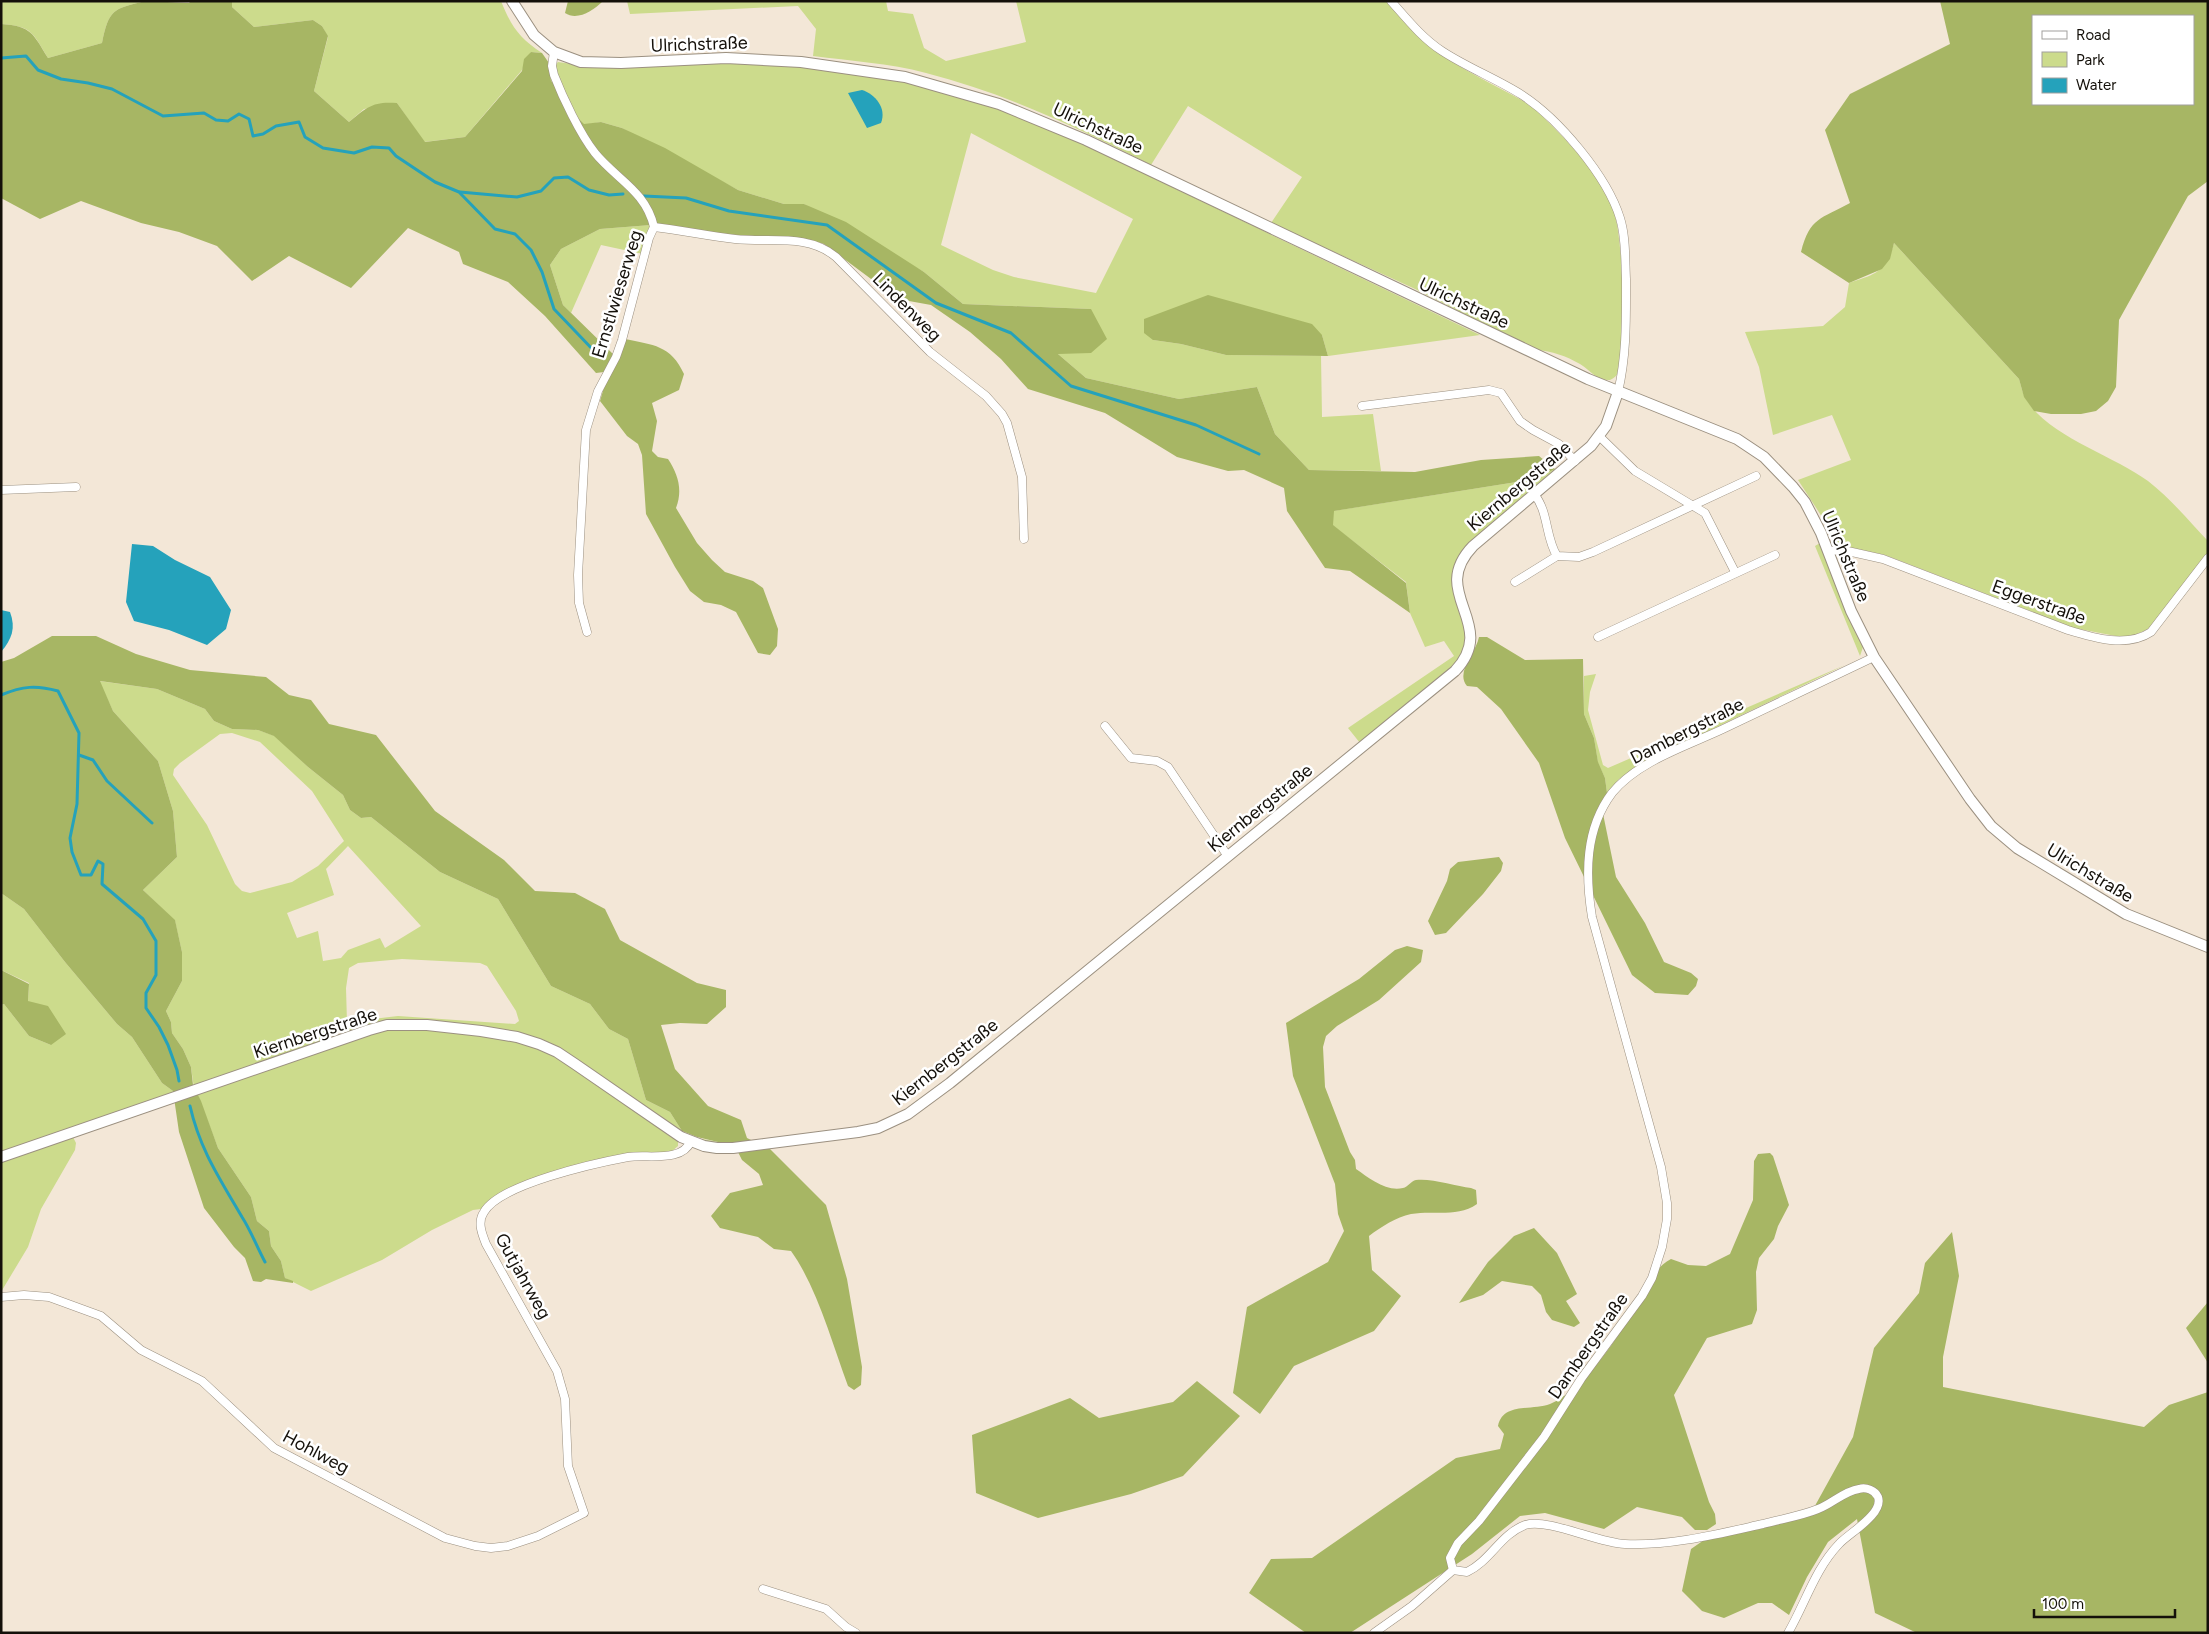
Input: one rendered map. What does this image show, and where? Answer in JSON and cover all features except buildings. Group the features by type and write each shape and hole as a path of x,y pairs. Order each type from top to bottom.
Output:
{"street":[{"name":"Ulrichstraße","path":"512,1 523,22 534,35 554,52 581,62 726,58 801,62 905,77 978,96 1046,122 1086,140 1389,286 1618,392 1738,439 1759,453 1780,473 1805,502 1829,551 1851,611 1874,657 1970,799 2000,835 2017,848 2126,914 2208,947"},
{"path":"1391,1 1418,31 1442,51 1522,95 1536,105 1591,164 1609,193 1621,219 1625,249 1625,353 1618,392"},
{"name":"Ernstlwieserweg","path":"554,52 552,58 554,75 582,132 601,160 626,181 648,208 654,227 649,238 622,340 616,357 598,391 586,430 578,575 579,603 587,632"},
{"name":"Lindenweg","path":"654,227 740,240 809,243 832,254 930,352 986,396 1002,414 1007,423 1022,477 1024,540"},
{"path":"1362,406 1443,395 1496,391 1501,394 1520,421 1532,430 1559,444 1574,460"},
{"name":"Kiernbergstraße","path":"1,1157 353,1036 387,1025 405,1024 481,1031 517,1037 539,1044 557,1052 681,1137 717,1148 733,1148 858,1132 892,1123 908,1114 950,1082 1462,665 1468,656 1472,640 1469,623 1456,586 1457,569 1461,561 1473,546 1600,436 1611,415 1618,392"},
{"path":"1600,436 1635,471 1695,506 1708,518 1734,572"},
{"path":"1515,582 1557,556 1579,557 1695,506 1756,476"},
{"path":"1,490 76,487"},
{"path":"1534,494 1541,504 1552,549 1557,556"},
{"name":"Eggerstraße","path":"1829,551 1843,550 1883,559 2068,630 2086,636 2125,641 2143,638 2151,632 2208,558"},
{"path":"1598,637 1734,572 1775,555"},
{"name":"Dambergstraße","path":"1453,1570 1450,1558 1452,1551 1544,1437 1581,1379 1642,1296 1658,1261 1665,1235 1666,1203 1660,1167 1592,917 1588,892 1588,858 1591,840 1603,808 1623,782 1657,760 1874,657"},
{"path":"1105,726 1131,758 1157,761 1168,767 1227,855"},
{"name":"Gutjahrweg","path":"584,1513 568,1466 563,1386 549,1356 486,1244 480,1227 480,1220 483,1213 493,1202 536,1182 630,1157 679,1153 688,1148 691,1141"},
{"name":"Hohlweg","path":"1,1297 24,1295 49,1297 101,1316 141,1350 202,1381 274,1448 333,1478 410,1522 445,1538 475,1546 491,1548 508,1546 538,1536 584,1513"},
{"path":"1374,1633 1412,1606 1453,1570 1467,1572 1475,1568 1510,1534 1525,1526 1533,1524 1549,1526 1613,1543 1650,1544 1697,1538 1784,1519 1818,1509 1859,1489 1868,1489 1874,1492 1878,1497 1877,1509 1873,1516 1848,1534 1827,1558 1788,1633"},
{"path":"763,1589 826,1609 846,1628 856,1633"}],"green space":[{"path":"1,1 145,1 126,6 114,12 107,23 102,43 48,58 31,32 19,27 1,24"},
{"path":"145,1 189,3 191,1 232,1 232,7 254,27 313,20 322,26 328,36 314,91 349,122 361,112 376,104 397,103 425,142 465,137 522,71 524,59 531,52 542,53 549,63 551,81 564,89 577,117 584,124 601,122 622,128 665,148 738,190 784,204 804,204 846,222 924,272 963,304 1091,309 1107,339 1091,353 1058,354 1086,378 1179,399 1257,387 1275,434 1309,470 1415,472 1481,460 1539,456 1555,469 1535,479 1334,511 1333,525 1406,583 1410,613 1350,571 1325,568 1287,511 1284,488 1244,470 1228,471 1177,457 1105,413 1028,389 1001,359 970,332 931,305 898,299 824,244 807,239 703,233 651,225 600,229 561,249 550,265 563,305 614,355 604,372 596,373 545,316 508,282 463,264 459,252 408,228 351,288 289,256 252,281 217,246 179,232 141,223 81,201 40,219 1,198 1,24 26,29 35,37 48,58 102,43 107,23 114,12 126,6"},
{"path":"232,1 501,1 508,18 517,31 527,42 542,53 531,52 522,70 465,137 424,142 397,103 364,109 349,122 314,91 328,37 322,26 313,20 254,27 232,7"},
{"path":"568,1 603,1 585,14 575,16 565,13"},
{"path":"627,1 886,1 888,11 913,14 924,48 946,61 1026,42 1016,1 1386,1 1423,41 1440,54 1535,109 1570,144 1599,183 1614,212 1620,244 1623,317 1621,359 1618,373 1610,380 1601,379 1580,364 1553,353 1536,350 1413,288 1271,223 1302,177 1188,106 1151,165 1013,101 955,81 898,67 813,56 816,29 798,6 630,14"},
{"path":"1940,1 2208,1 2208,181 2188,196 2119,320 2116,387 2108,401 2096,411 2081,414 2051,414 2034,411 2024,397 2019,379 1894,243 1890,259 1882,269 1849,283 1801,252 1808,232 1818,220 1850,203 1825,130 1850,94 1950,44"},
{"path":"558,62 593,67 626,68 741,62 800,66 890,78 978,101 1051,129 1480,335 1328,356 1322,335 1153,340 1181,344 1226,355 1321,356 1322,417 1373,414 1381,471 1309,470 1275,434 1257,387 1179,399 1086,378 1058,354 1091,309 963,304 924,272 804,204 784,204 738,190 622,128 601,122 584,125 577,117 564,89 551,81 549,63 556,64","holes":["971,133 1133,219 1096,293 1014,277 993,270 941,245"]},
{"path":"651,225 643,254 601,245 571,313 563,305 550,265 561,249 600,229"},
{"path":"1894,243 2019,379 2024,395 2035,410 2063,433 2148,481 2172,502 2208,541 2208,554 2156,622 2148,629 2133,636 2121,637 2074,628 1885,555 1834,544 1824,520 1798,480 1851,460 1832,415 1773,435 1759,367 1745,332 1823,326 1845,307 1849,283 1879,270 1891,253"},
{"path":"1208,295 1312,324 1322,335 1328,356 1226,355 1181,344 1153,340 1144,333 1144,319"},
{"path":"625,339 653,345 667,352 679,364 684,374 679,390 652,403 657,421 652,451 658,457 668,459 674,470 679,489 676,508 697,543 725,572 753,581 763,588 778,629 777,646 770,655 758,653 736,612 721,605 704,602 690,591 646,514 642,455 638,444 627,436 600,401 605,384 621,355"},
{"path":"1555,469 1556,471 1472,541 1455,565 1453,584 1467,642 1458,662 1360,743 1348,728 1454,656 1444,641 1425,647 1410,613 1406,582 1332,525 1333,511 1535,479"},
{"path":"1820,543 1854,630 1863,647 1860,656 1815,546"},
{"path":"52,636 96,636 136,654 190,670 266,677 289,695 311,700 329,724 376,735 435,811 504,860 535,891 575,893 605,909 620,940 697,983 726,990 726,1007 707,1024 680,1023 661,1025 675,1069 708,1106 741,1120 747,1138 770,1149 826,1205 847,1279 862,1367 861,1385 854,1390 848,1386 809,1281 791,1251 774,1249 758,1237 720,1228 711,1216 730,1193 763,1185 759,1174 742,1160 735,1146 697,1137 682,1131 670,1112 646,1100 628,1039 609,1029 590,1004 551,986 498,899 440,872 371,817 361,818 350,810 343,795 274,736 258,730 232,729 214,721 205,709 157,689 100,681 113,711 158,761 173,811 177,857 143,890 175,920 182,952 182,981 166,1011 171,1022 172,1033 183,1049 191,1067 193,1085 201,1101 218,1148 251,1197 257,1221 269,1231 271,1246 281,1261 285,1278 293,1281 293,1283 266,1279 261,1282 253,1281 245,1258 234,1247 204,1208 179,1132 173,1091 162,1083 132,1037 117,1024 24,909 1,893 1,662 14,658"},
{"path":"1479,637 1487,637 1525,660 1583,659 1584,714 1594,738 1598,762 1605,778 1607,793 1601,804 1616,877 1645,923 1664,962 1691,973 1698,979 1696,986 1688,995 1655,993 1632,975 1565,838 1539,763 1501,709 1477,687 1467,686 1464,681 1463,675 1467,662"},
{"path":"1845,665 1661,754 1619,779 1607,793 1605,778 1598,763 1594,738 1584,714 1584,676 1596,674 1590,692 1588,710 1603,765 1608,768"},
{"path":"99,681 157,689 205,709 214,721 232,729 258,730 275,736 308,767 343,795 350,810 361,818 371,817 440,872 498,899 551,986 590,1004 609,1029 628,1039 646,1100 670,1112 682,1131 697,1138 735,1145 716,1146 690,1137 570,1055 484,1028 356,1031 344,1033 340,1030 333,1030 326,1041 194,1088 191,1067 183,1049 172,1033 171,1022 166,1011 182,981 182,952 175,921 143,890 177,857 173,811 158,761 113,711","holes":["232,733 260,742 312,791 344,841 318,866 292,882 250,893 242,891 235,884 207,825 173,775 174,769 180,763 220,734","348,846 421,926 385,948 380,938 348,950 341,958 323,961 318,931 297,938 287,913 334,895 326,869","402,959 480,963 487,966 516,1011 519,1021 515,1024 398,1016 347,1022 346,988 349,968 358,963"]},
{"path":"1499,857 1503,863 1501,871 1483,894 1446,933 1435,935 1428,921 1447,881 1450,869 1458,862"},
{"path":"1,893 24,909 117,1024 132,1037 162,1083 173,1091 175,1100 73,1137 76,1143 75,1150 41,1209 28,1247 1,1292 1,1005 4,1004 29,1036 51,1045 28,1001 29,983 1,970"},
{"path":"1407,946 1423,950 1421,962 1379,1000 1337,1026 1326,1036 1323,1047 1325,1087 1350,1152 1355,1160 1356,1169 1390,1188 1403,1188 1416,1180 1422,1180 1471,1188 1476,1190 1477,1204 1461,1211 1405,1215 1369,1236 1372,1270 1401,1296 1374,1331 1294,1366 1260,1414 1233,1393 1247,1307 1328,1262 1344,1231 1338,1214 1335,1184 1293,1076 1286,1023 1359,979 1395,950"},
{"path":"1,970 29,984 28,1001 48,1006 66,1034 51,1045 29,1036 4,1004 1,1005"},
{"path":"392,1028 427,1028 507,1039 552,1053 678,1140 678,1146 671,1152 594,1163 488,1203 481,1209 473,1210 432,1230 382,1260 311,1291 285,1278 281,1261 271,1246 269,1231 257,1221 251,1197 218,1148 197,1093 368,1034"},
{"path":"1770,1153 1773,1156 1789,1205 1778,1226 1774,1239 1759,1258 1756,1272 1757,1310 1752,1324 1707,1338 1674,1395 1709,1502 1715,1514 1716,1524 1707,1530 1695,1530 1682,1517 1637,1507 1604,1529 1545,1513 1520,1516 1472,1554 1350,1633 1306,1633 1249,1593 1271,1559 1312,1558 1456,1458 1500,1449 1504,1434 1498,1426 1501,1418 1506,1413 1512,1410 1550,1404 1571,1391 1595,1367 1611,1346 1630,1317 1652,1277 1664,1264 1671,1259 1688,1265 1706,1266 1730,1254 1753,1200 1754,1161 1758,1154"},
{"path":"1534,1228 1557,1253 1577,1294 1566,1301 1580,1323 1574,1327 1552,1320 1546,1312 1541,1295 1532,1286 1502,1281 1483,1295 1459,1303 1488,1262 1514,1236"},
{"path":"1952,1232 1959,1276 1943,1357 1943,1387 2144,1427 2169,1405 2208,1392 2208,1633 1917,1633 1875,1613 1857,1519 1828,1542 1807,1577 1789,1615 1772,1603 1758,1603 1724,1618 1702,1611 1682,1591 1691,1549 1704,1540 1811,1513 1853,1437 1874,1348 1919,1293 1925,1263"},
{"path":"2208,1302 2208,1363 2186,1328"},
{"path":"1197,1381 1240,1416 1183,1476 1131,1494 1038,1518 976,1493 972,1435 1070,1398 1099,1418 1173,1402"}],"water":[{"path":"862,90 879,102 882,112 881,123 867,128 848,93"},
{"path":"132,544 153,546 175,560 210,577 231,610 226,629 207,645 169,630 134,621 126,602"},
{"path":"1,610 10,612 13,628 8,643 1,652"}],"waterway":[{"path":"1,58 26,56 38,70 61,79 112,89 163,116 204,113 216,120 228,121 239,114 249,119 253,136 263,134 276,126 299,122 305,137 323,148 354,153 372,147 389,148 396,156 435,182 459,192 495,229 515,234 531,250 542,272 554,309 597,354"},
{"path":"460,192 517,197 541,191 554,178 568,177 589,190 609,195 623,194"},
{"path":"644,196 686,198 729,211 827,225 936,303 1011,333 1071,386 1196,425 1259,454"},
{"path":"1,695 30,687 58,691 79,733 77,804 70,838 72,852 81,875 91,875 98,861 103,864 102,884 143,919 156,941 156,975 146,993 146,1008 168,1045 179,1081"},
{"path":"79,755 93,760 107,781 152,823"},
{"path":"190,1106 205,1150 265,1262"}]}
